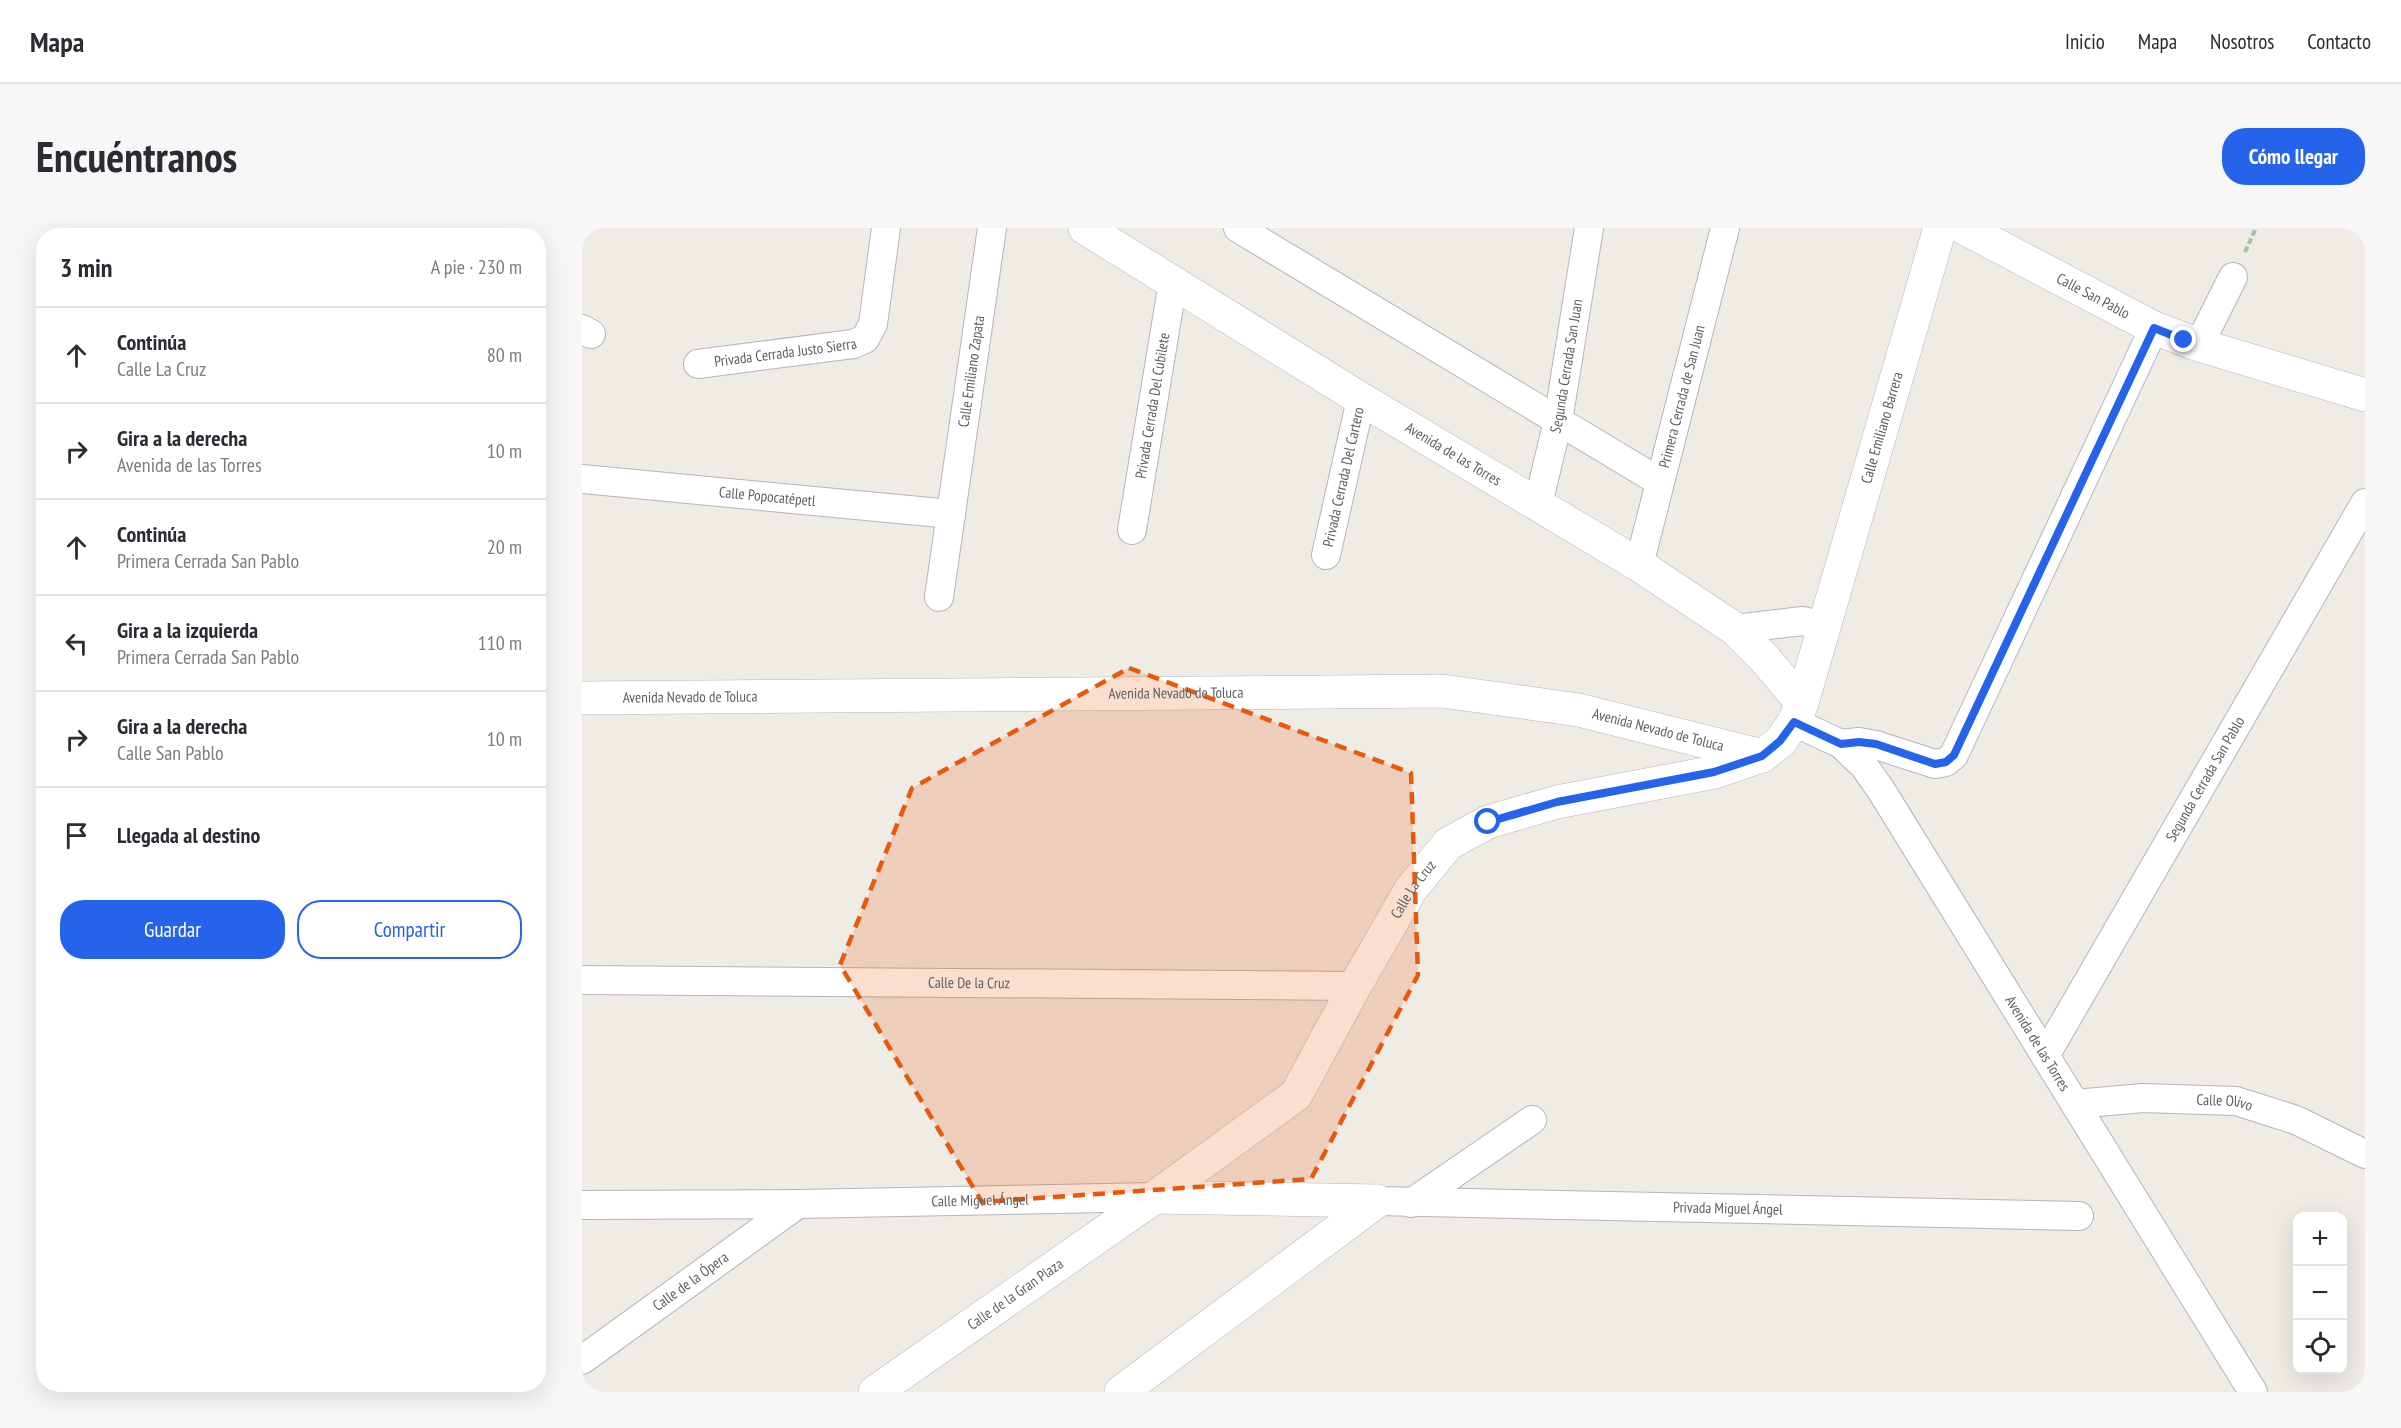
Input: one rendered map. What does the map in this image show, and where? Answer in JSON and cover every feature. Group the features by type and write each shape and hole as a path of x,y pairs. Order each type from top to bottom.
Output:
{"street":[{"name":"Privada Cerrada Justo Sierra","path":"698,364 853,344 865,339 873,324 886,228"},
{"name":"Calle Emiliano Zapata","path":"939,597 992,228"},
{"name":"Avenida de las Torres","path":"1085,228 1361,399 1639,565 1735,629 1764,658 1784,731 1841,744 1864,766 1881,790 2253,1392"},
{"path":"1238,228 1660,482"},
{"name":"Segunda Cerrada San Juan","path":"1538,504 1558,421 1589,228"},
{"name":"Primera Cerrada de San Juan","path":"1639,565 1725,228"},
{"name":"Calle Emiliano Barrera","path":"1825,626 1940,228"},
{"name":"Calle San Pablo","path":"1964,228 2154,328 2199,345 2365,394"},
{"path":"2199,345 2233,277"},
{"name":"Privada Cerrada Del Cubilete","path":"1132,530 1173,282"},
{"path":"1841,744 1859,742 1876,744 1935,764 1946,762 1954,755 2154,328"},
{"name":"Privada Cerrada Del Cartero","path":"1326,555 1361,399"},
{"name":"Calle Popocatépetl","path":"582,479 951,514"},
{"name":"Segunda Cerrada San Pablo","path":"2044,1056 2365,503"},
{"path":"1735,629 1802,621 1825,626 1784,731"},
{"name":"Avenida Nevado de Toluca","path":"582,698 1442,691 1579,710 1784,731"},
{"name":"Calle La Cruz","path":"1155,1197 1296,1095 1354,986 1411,889 1448,844 1488,822 1557,802 1714,772 1784,731"},
{"name":"Calle De la Cruz","path":"582,980 1354,986"},
{"name":"Calle Olivo","path":"2074,1104 2143,1098 2236,1101 2296,1120 2365,1154"},
{"path":"1411,1203 1532,1120"},
{"name":"Calle Miguel Ángel","path":"582,1205 1155,1197 1377,1202"},
{"name":"Calle de la Gran Plaza","path":"875,1392 1155,1197"},
{"path":"1121,1392 1377,1202"},
{"name":"Privada Miguel Ángel","path":"1377,1202 2079,1216"},
{"name":"Calle de la Ópera","path":"582,1360 798,1203"}],"highlighted area":[{"path":"1129,668 1411,773 1418,975 1311,1179 982,1202 840,965 912,788"}],"route":[{"path":"1488,822 1557,802 1714,772 1762,756 1780,741 1794,722 1841,744 1859,742 1876,744 1935,764 1946,762 1954,755 2154,328 2184,340"}]}
